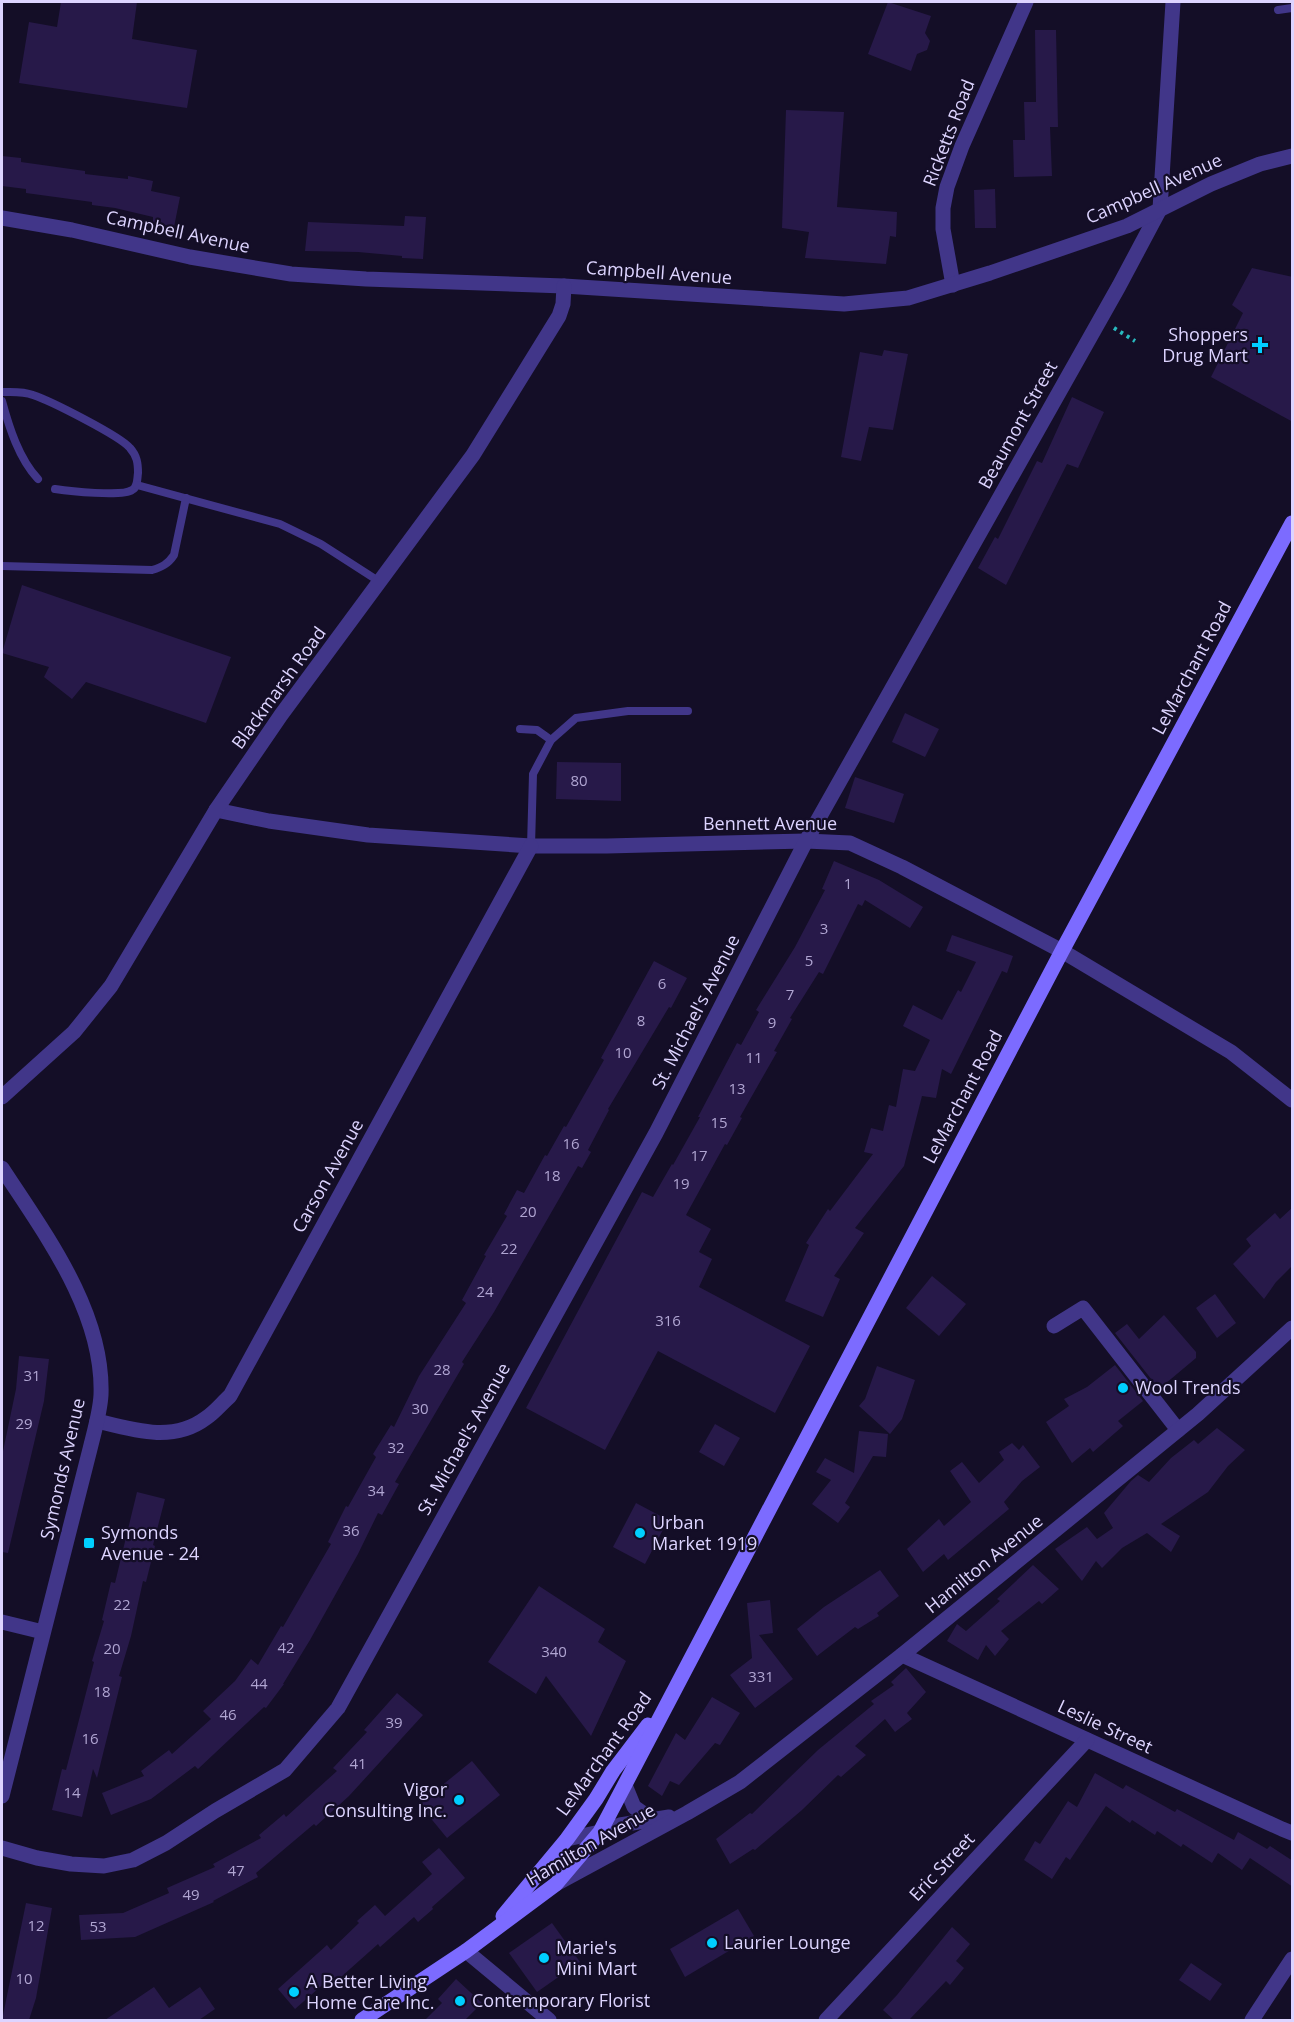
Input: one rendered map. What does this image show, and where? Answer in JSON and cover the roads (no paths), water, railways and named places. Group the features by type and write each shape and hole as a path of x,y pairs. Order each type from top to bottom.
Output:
{"main road":[{"name":"LeMarchant Road","path":"556,1884 600,1832 1062,951 1293,523"},
{"name":"LeMarchant Road","path":"567,1839 613,1771 673,1691"},
{"name":"Hamilton Avenue","path":"488,1934 567,1839"},
{"name":"Hamilton Avenue","path":"362,2020 466,1951 556,1884"}],"street":[{"name":"Ricketts Road","path":"953,285 943,229 943,208 947,188 971,125 1026,2"},
{"name":"Beaumont Street","path":"806,841 1100,321 1160,209 1173,2"},
{"name":"Campbell Avenue","path":"2,218 72,230 190,257 291,274 564,286 844,304 908,298 953,285 1127,226 1236,173 1293,156"},
{"name":"Blackmarsh Road","path":"2,1097 68,1039 111,987 216,810 281,715 473,455 559,316 563,304 564,286"},
{"name":"Bennett Avenue","path":"216,810 269,821 368,835 531,846 806,841 850,843 902,867 1062,951 1231,1052 1293,1100"},
{"name":"St. Michael's Avenue","path":"2,1848 71,1864 104,1866 133,1860 166,1843 285,1770 338,1708 656,1133 806,841"},
{"name":"Carson Avenue","path":"97,1420 157,1434 180,1430 205,1419 230,1396 531,846"},
{"name":"Symonds Avenue","path":"2,1168 58,1257 83,1305 91,1327 100,1373 101,1396 97,1420 2,1796"},
{"path":"1054,1326 1083,1308 1178,1430"},
{"name":"Hamilton Avenue","path":"556,1884 687,1814 740,1782 902,1655 1178,1430 1293,1328"},
{"path":"2,1622 43,1632"},
{"name":"Leslie Street","path":"902,1655 1293,1833"},
{"name":"Eric Street","path":"826,2020 1087,1740"},
{"path":"625,1785 634,1807 654,1821"},
{"name":"Hamilton Avenue","path":"567,1839 620,1825 687,1814"},
{"path":"466,1951 549,2020"},
{"path":"1252,2020 1293,1959"}],"lane":[{"path":"1278,10 1293,8"},
{"path":"2,392 32,394 124,442 136,457 137,484 131,491 120,494 55,489"},
{"path":"2,401 8,423 26,462 38,479"},
{"path":"137,484 296,530 380,582"},
{"path":"2,566 152,570 159,568 169,563 174,555 186,498"},
{"path":"531,846 533,774 551,740 576,718 628,711 688,711"},
{"path":"520,729 537,730 551,740"}],"place":[{"name":"Shoppers Drug Mart","path":"1260,345"},
{"name":"Wool Trends","path":"1123,1388"},
{"name":"Urban Market 1919","path":"640,1533"},
{"name":"Symonds Avenue - 24","path":"89,1543"},
{"name":"Vigor Consulting Inc.","path":"459,1800"},
{"name":"Laurier Lounge","path":"712,1943"},
{"name":"Marie's Mini Mart","path":"544,1958"},
{"name":"A Better Living Home Care Inc.","path":"294,1992"},
{"name":"Contemporary Florist","path":"460,2001"}]}
